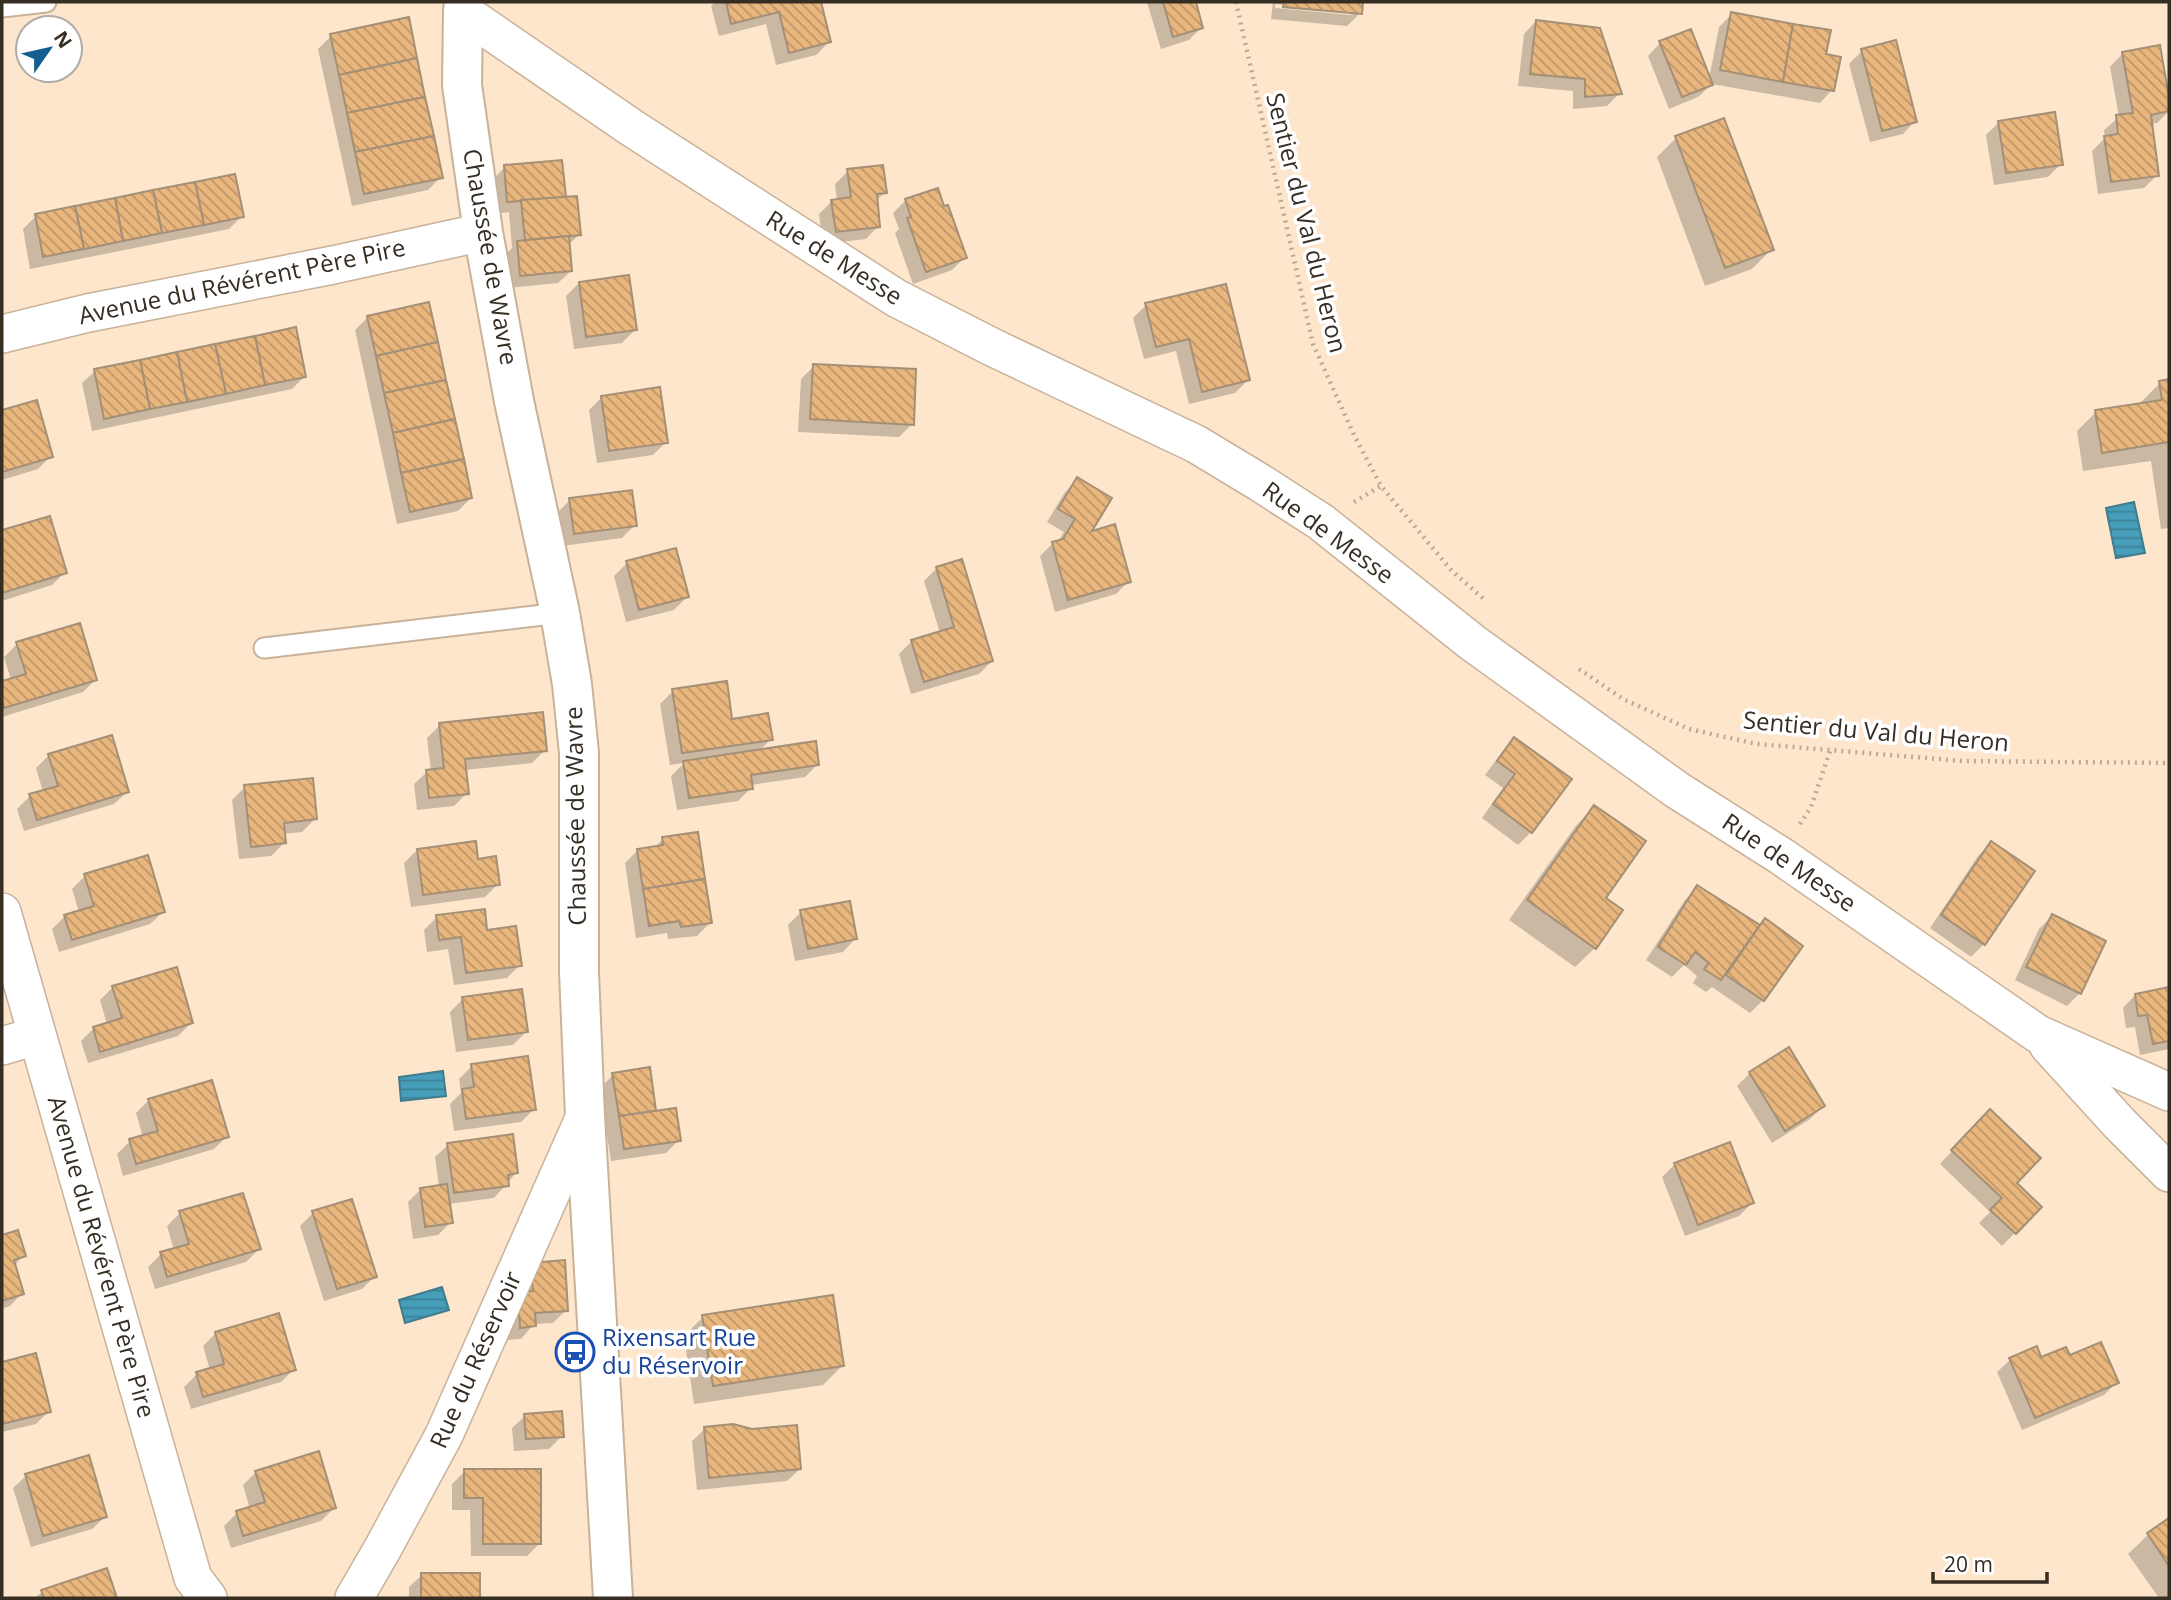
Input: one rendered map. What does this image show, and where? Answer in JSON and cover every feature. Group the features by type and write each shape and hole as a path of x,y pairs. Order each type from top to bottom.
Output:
{"street":[{"name":"Chaussée de Wavre","path":"463,7 462,85 483,232 514,401 560,613 572,684 579,753 579,972 613,1598"},
{"name":"Rue de Messe","path":"463,7 632,128 863,278 992,347 1196,444 1259,482 1321,522 1473,643 1677,790 1781,856 2038,1034 2169,1092"},
{"name":"Avenue du Révérent Père Pire","path":"2,334 88,313 333,265 483,232"},
{"name":"Avenue du Révérent Père Pire","path":"2,912 194,1578 208,1598"},
{"path":"2038,1034 2120,1124 2169,1172"},
{"path":"2,1045 36,1036"},
{"name":"Rue du Réservoir","path":"354,1598 444,1435 585,1116"}],"lane":[{"path":"2,7 46,2"},
{"path":"264,648 560,613"}],"path":[{"name":"Sentier du Val du Heron","path":"1236,2 1313,344 1354,435 1381,486 1452,571 1490,604"},
{"name":"Sentier du Val du Heron","path":"1577,667 1623,699 1689,729 1757,744 1962,761 2169,763"},
{"path":"1781,856 1811,807 1830,751"}],"water":[{"path":"2134,502 2145,553 2116,558 2106,508"},
{"path":"443,1071 446,1096 401,1101 399,1077"},
{"path":"442,1287 449,1310 405,1323 399,1300"}],"building":[{"path":"726,2 821,2 831,42 789,53 779,12 731,24"},
{"path":"1163,2 1196,2 1203,28 1173,37"},
{"path":"1284,2 1363,2 1362,14 1283,7"},
{"path":"1731,12 1793,24 1783,82 1720,70"},
{"path":"409,17 417,58 339,75 330,34"},
{"path":"1536,20 1600,28 1622,94 1585,97 1585,79 1530,74"},
{"path":"1793,24 1831,30 1826,54 1841,57 1834,91 1783,82"},
{"path":"1691,29 1713,85 1682,97 1659,41"},
{"path":"1896,40 1917,122 1882,131 1861,49"},
{"path":"2160,45 2169,111 2151,115 2159,176 2111,182 2104,136 2118,134 2116,115 2133,113 2122,52"},
{"path":"417,58 425,97 347,113 339,75"},
{"path":"425,97 434,136 355,152 347,113"},
{"path":"2055,112 2063,165 2006,173 1998,121"},
{"path":"1724,118 1774,250 1725,268 1675,136"},
{"path":"434,136 443,178 364,194 355,152"},
{"path":"562,160 566,197 507,202 504,165"},
{"path":"883,165 887,193 877,194 880,227 836,232 831,200 851,197 847,169"},
{"path":"235,174 244,217 204,225 195,182"},
{"path":"195,182 204,225 162,233 153,190"},
{"path":"938,188 944,206 948,205 967,258 926,272 907,218 911,217 905,199"},
{"path":"153,190 162,233 123,241 115,198"},
{"path":"577,196 581,235 525,240 521,200"},
{"path":"115,198 123,241 84,249 75,206"},
{"path":"75,206 84,249 43,257 35,214"},
{"path":"569,236 572,271 520,276 517,241"},
{"path":"629,275 637,330 586,337 579,282"},
{"path":"1226,284 1250,380 1202,392 1189,339 1156,347 1145,303"},
{"path":"429,302 438,342 376,356 367,316"},
{"path":"296,327 306,377 265,385 255,336"},
{"path":"255,336 265,385 226,394 215,344"},
{"path":"438,342 446,380 384,393 376,356"},
{"path":"215,344 226,394 187,402 177,352"},
{"path":"177,352 187,402 150,409 140,360"},
{"path":"140,360 150,409 104,419 94,369"},
{"path":"813,364 916,369 914,425 810,419"},
{"path":"2169,379 2169,442 2102,453 2095,410 2162,400 2159,381"},
{"path":"446,380 455,419 393,433 384,393"},
{"path":"660,387 668,443 609,451 601,396"},
{"path":"37,400 53,457 2,472 2,410"},
{"path":"455,419 464,459 401,473 393,433"},
{"path":"464,459 472,498 410,512 401,473"},
{"path":"1077,477 1112,498 1092,531 1115,524 1131,582 1068,600 1052,542 1063,539 1075,519 1058,509"},
{"path":"632,490 637,526 574,534 569,498"},
{"path":"50,516 67,573 2,593 2,530"},
{"path":"676,548 689,597 639,610 626,561"},
{"path":"962,559 993,661 924,682 911,640 954,627 936,567"},
{"path":"80,623 97,680 4,708 2,681 26,674 16,642"},
{"path":"727,681 732,719 768,713 773,740 682,753 672,689"},
{"path":"543,712 547,751 465,759 469,794 429,798 426,770 444,768 439,723"},
{"path":"112,735 129,792 37,820 29,794 58,786 48,754"},
{"path":"1514,737 1572,779 1532,833 1493,804 1515,774 1497,761"},
{"path":"816,741 819,765 751,775 753,789 689,798 683,761"},
{"path":"313,778 317,819 284,823 286,843 251,847 244,785"},
{"path":"1594,805 1646,841 1606,898 1623,910 1596,949 1527,900"},
{"path":"698,832 705,879 643,889 637,849 663,845 662,837"},
{"path":"476,841 478,859 496,856 500,885 423,895 417,849"},
{"path":"1991,841 2035,871 1985,945 1941,915"},
{"path":"148,855 165,912 72,940 64,915 94,906 84,874"},
{"path":"705,879 712,923 681,927 679,921 649,926 643,889"},
{"path":"1697,885 1760,925 1721,980 1704,969 1709,963 1695,952 1686,965 1658,947"},
{"path":"850,901 857,939 808,949 800,910"},
{"path":"485,909 487,930 516,926 522,966 466,973 461,937 439,940 436,915"},
{"path":"2052,914 2106,941 2081,994 2026,967"},
{"path":"1765,918 1803,946 1764,1001 1726,975"},
{"path":"177,967 193,1023 100,1052 93,1027 122,1018 112,986"},
{"path":"2169,987 2169,1041 2153,1044 2147,1015 2138,1016 2135,994"},
{"path":"522,989 528,1032 468,1040 462,997"},
{"path":"1789,1047 1825,1106 1785,1131 1749,1072"},
{"path":"528,1056 536,1110 466,1119 462,1089 474,1087 471,1064"},
{"path":"650,1067 656,1111 619,1116 612,1073"},
{"path":"212,1080 229,1137 136,1164 129,1139 158,1131 148,1099"},
{"path":"676,1108 681,1141 624,1149 619,1116"},
{"path":"1990,1109 2041,1158 2017,1183 2042,1207 2016,1234 1990,1210 2002,1198 1951,1150"},
{"path":"513,1134 518,1173 508,1175 509,1186 454,1193 447,1143"},
{"path":"1730,1142 1754,1203 1698,1225 1674,1163"},
{"path":"447,1184 453,1223 425,1227 420,1188"},
{"path":"243,1193 261,1249 167,1277 160,1252 189,1244 179,1211"},
{"path":"352,1199 377,1277 337,1289 312,1211"},
{"path":"18,1230 26,1256 14,1260 24,1294 2,1301 2,1235"},
{"path":"565,1260 568,1311 535,1313 536,1326 520,1328 518,1292 533,1291 531,1263"},
{"path":"833,1295 844,1366 713,1386 702,1315"},
{"path":"279,1313 296,1370 203,1397 196,1372 224,1364 215,1332"},
{"path":"2101,1342 2119,1383 2035,1418 2009,1358 2037,1346 2041,1357 2066,1347 2070,1355"},
{"path":"36,1353 51,1412 2,1424 2,1362"},
{"path":"562,1411 564,1437 526,1439 524,1414"},
{"path":"733,1424 752,1429 797,1425 801,1469 709,1478 704,1427"},
{"path":"319,1451 336,1508 243,1536 236,1511 265,1502 255,1471"},
{"path":"89,1455 107,1517 43,1536 25,1474"},
{"path":"464,1469 541,1469 541,1544 483,1544 483,1498 464,1498"},
{"path":"2169,1518 2169,1566 2147,1533"},
{"path":"107,1568 117,1598 44,1598 41,1590"},
{"path":"421,1573 480,1573 480,1598 421,1598"}],"place":[{"name":"Rixensart Rue du Réservoir","path":"575,1352"}]}
